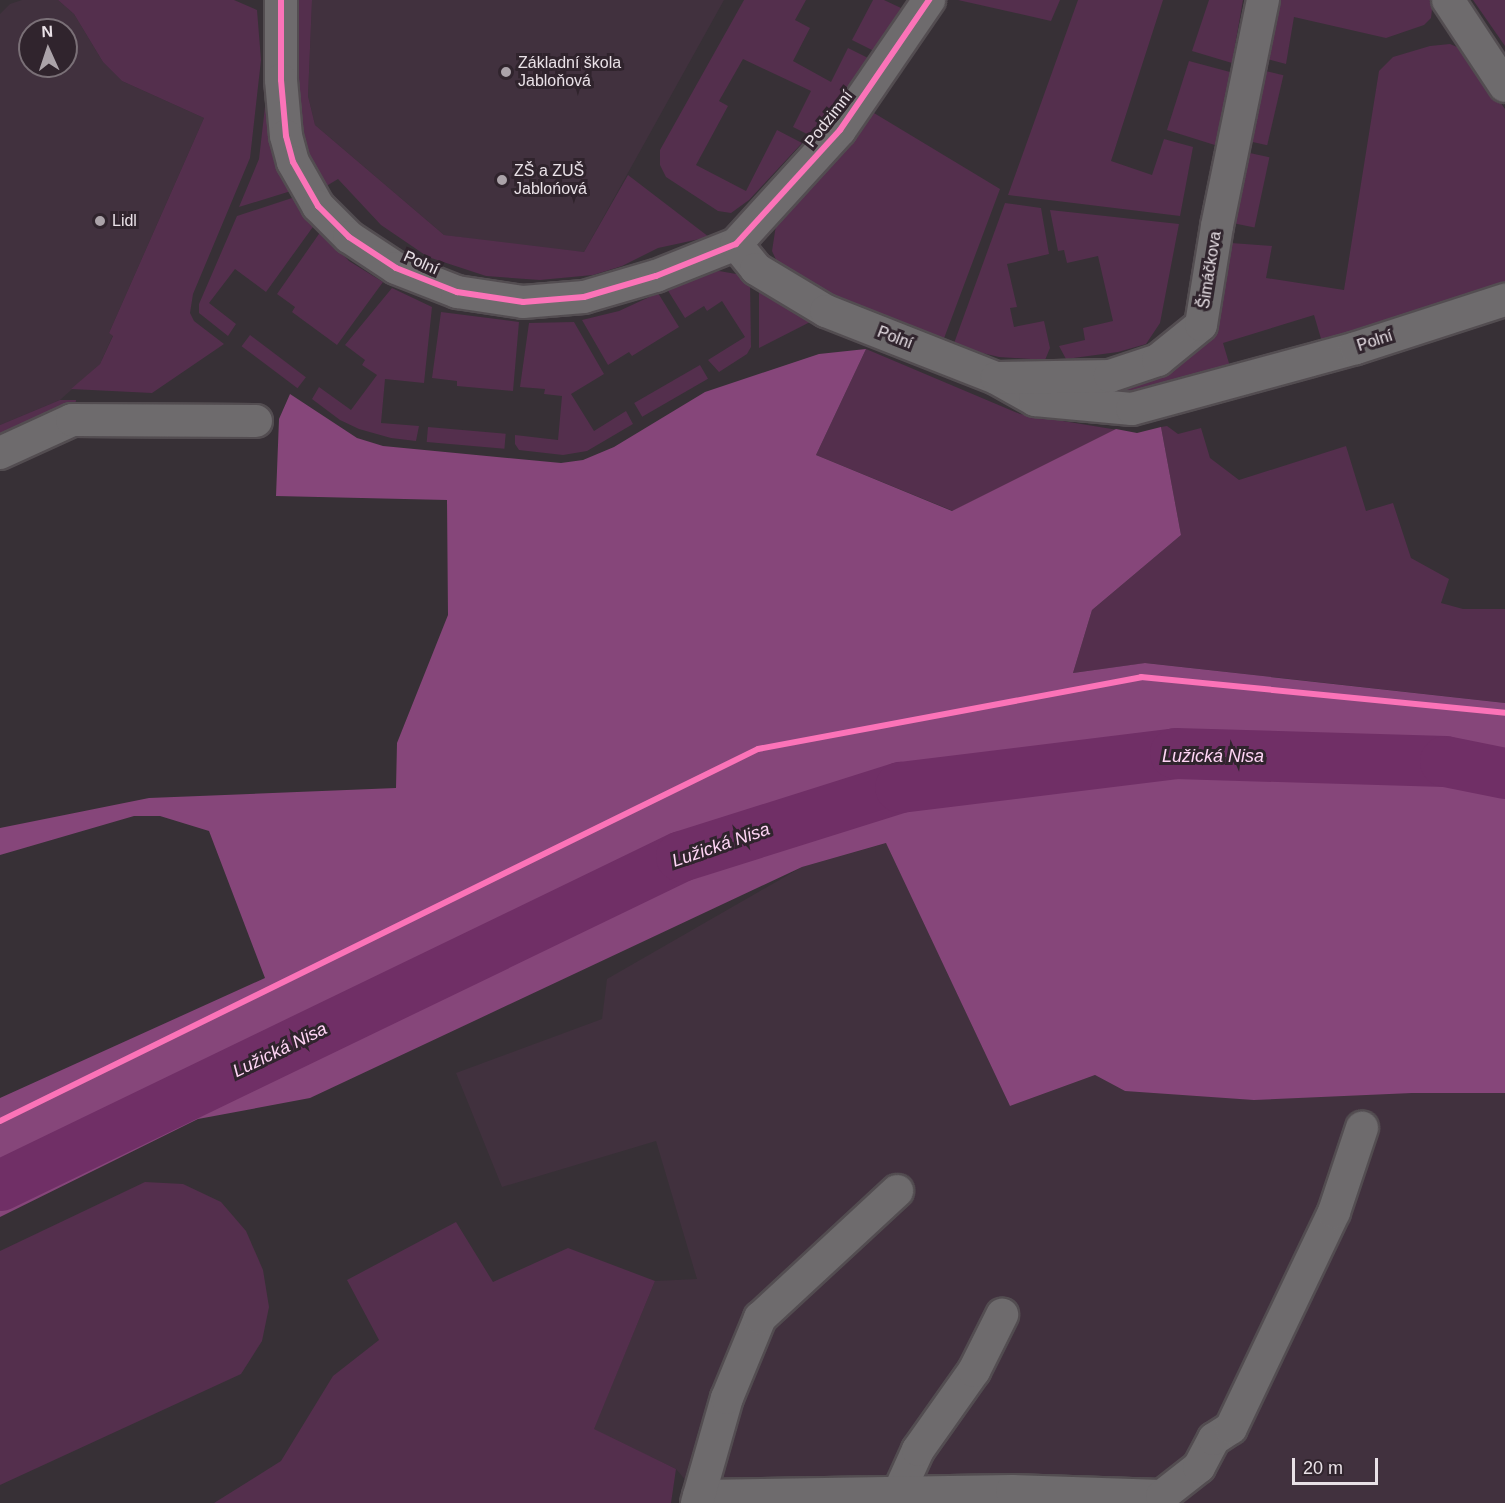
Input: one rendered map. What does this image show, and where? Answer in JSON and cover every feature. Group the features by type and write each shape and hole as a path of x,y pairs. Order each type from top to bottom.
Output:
{"street":[{"name":"Polní","path":"281,0 281,80 286,136 293,162 307,189 327,216 349,237 396,268 439,286 482,297 517,302 584,297 656,276 736,244 756,269 826,311 996,378 1035,400 1132,409 1356,348 1505,300"},
{"name":"Podzimní","path":"736,244 840,130 929,0"},
{"name":"Šimáčkova","path":"996,378 1110,376 1158,360 1201,325 1216,226 1263,0"},
{"path":"1448,0 1504,82"},
{"path":"0,453 72,420 256,421"},
{"path":"897,1191 760,1318 727,1398 698,1499 1012,1491 1162,1496 1199,1467 1214,1439 1232,1428 1334,1212 1362,1128"},
{"path":"898,1494 918,1450 975,1371 1002,1315"}],"shaded area":[{"path":"22,0 58,0 76,18 18,18 18,78 78,78 78,21 103,62 122,81 204,118 109,333 113,335 100,364 60,400 0,425 0,14 10,4"},
{"path":"58,0 234,0 257,10 261,60 250,158 193,294 190,313 194,321 224,344 152,393 71,389 100,364 113,336 109,333 204,118 122,81 103,62 74,14"},
{"path":"296,0 312,0 308,96 315,125 444,235 584,252 628,175 709,237 658,248 622,266 593,275 540,280 486,276 428,257 381,225 338,179 318,191 301,144 292,92"},
{"name":"ZŠ a ZUŠ Jablońová","path":"312,0 724,0 584,252 547,250 444,235 315,125 308,96"},
{"path":"744,0 806,0 795,20 810,28 793,61 831,82 848,48 870,59 809,135 793,127 811,91 743,59 719,101 728,106 696,165 746,191 777,130 802,143 749,200 731,213 718,211 666,177 660,165 660,150"},
{"path":"873,0 884,0 901,8 874,51 852,40"},
{"path":"958,0 1060,0 1051,21"},
{"path":"1078,0 1163,0 1111,161 1152,175 1164,139 1193,147 1180,216 1008,195"},
{"path":"1209,0 1243,0 1232,63 1192,51"},
{"path":"1273,0 1433,1 1431,18 1424,25 1386,38 1294,17 1286,64 1263,58"},
{"path":"1473,0 1505,0 1505,46"},
{"path":"1450,44 1464,50 1505,109 1505,284 1322,342 1314,315 1223,343 1231,370 1116,399 1082,387 1217,307 1231,243 1272,246 1266,278 1344,290 1379,71 1393,57 1430,46"},
{"path":"1189,61 1230,72 1218,146 1167,130"},
{"path":"1261,70 1283,75 1267,145 1245,140"},
{"path":"271,95 282,171 291,191 239,207 259,159 266,98"},
{"path":"869,110 1000,189 943,341 858,306 855,308 802,282 778,264 772,251 776,225"},
{"path":"1245,152 1269,157 1254,228 1230,222"},
{"path":"295,197 315,224 266,292 235,269 209,303 236,324 228,336 199,313 199,304 237,216"},
{"path":"1005,203 1041,208 1049,254 1007,264 1017,307 1010,308 1014,327 1044,321 1050,348 1045,360 999,357 953,346"},
{"path":"1050,210 1179,224 1160,323 1146,344 1118,352 1066,359 1059,346 1085,340 1083,328 1113,321 1098,256 1067,263 1064,250 1058,251"},
{"path":"321,231 349,261 383,282 337,345 292,312 295,307 277,294"},
{"path":"719,271 742,275 750,282 751,347 747,354 719,372 708,360 745,337 722,301 707,311 704,306 685,318 667,289 699,273"},
{"path":"392,288 432,307 424,383 385,379 381,423 419,426 416,441 391,438 359,429 340,420 312,399 319,387 351,410 377,375 362,365 365,360 345,345"},
{"path":"759,289 814,320 759,348"},
{"path":"658,293 679,327 632,356 629,352 608,365 582,320 619,311"},
{"path":"441,312 519,322 513,391 457,386 457,381 432,378"},
{"path":"574,322 604,374 571,394 594,431 626,411 633,424 587,451 563,455 519,450 515,444 515,435 558,440 562,396 544,394 545,389 520,387 529,323"},
{"path":"250,335 306,377 297,388 242,346"},
{"path":"866,349 1020,414 1118,430 953,511 816,455"},
{"path":"866,349 816,455 952,511 1116,429 1137,433 1161,427 1181,535 1092,610 1073,673 1145,663 1505,703 1505,1093 1412,1093 1254,1100 1125,1091 1095,1075 1010,1106 886,843 802,867 310,1098 198,1119 0,1217 0,1098 265,978 209,831 160,816 134,816 0,855 0,828 149,798 396,788 397,743 448,615 447,500 276,496 279,419 290,394 357,438 383,446 561,463 583,460 614,447 705,392 819,354"},
{"path":"700,365 708,379 642,417 634,403"},
{"path":"60,400 76,400 75,407 0,443 0,425"},
{"path":"1167,426 1178,434 1201,428 1210,458 1239,480 1346,446 1366,511 1393,503 1411,558 1449,579 1441,603 1463,609 1505,609 1505,703 1146,663 1073,673 1092,610 1181,535 1161,427"},
{"path":"428,427 506,434 504,449 427,442"},
{"path":"887,843 1010,1106 1095,1075 1125,1091 1505,1093 1505,1503 705,1503 676,1469 593,1430 655,1281 697,1279 656,1141 502,1187 456,1073 602,1019 607,979 802,867"},
{"path":"145,1182 183,1184 221,1202 246,1231 263,1270 269,1307 262,1341 241,1374 0,1485 0,1251"},
{"path":"456,1222 493,1282 568,1248 655,1281 594,1429 676,1469 671,1503 214,1503 281,1461 333,1376 379,1340 347,1280"}],"waterway":[{"name":"Lužická Nisa","path":"0,1185 681,856 900,787 1175,753 1445,761 1505,773"}],"cycle path":[{"path":"281,0 281,80 286,136 293,162 318,206 349,237 396,268 457,292 523,302 584,297 656,276 736,244 840,130 929,0"},
{"path":"0,1121 758,749 1141,677 1505,713"}],"place":[{"name":"Základní škola Jabloňová","path":"506,72"},
{"name":"ZŠ a ZUŠ Jablońová","path":"502,180"},
{"name":"Lidl","path":"100,221"}]}
